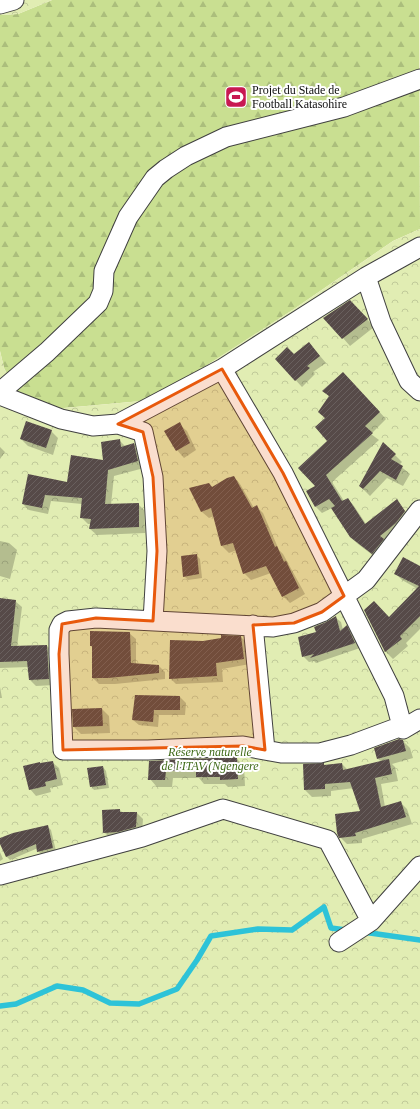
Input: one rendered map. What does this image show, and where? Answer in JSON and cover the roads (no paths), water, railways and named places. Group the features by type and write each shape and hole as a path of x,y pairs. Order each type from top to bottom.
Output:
{"street":[{"path":"0,4 14,0"},
{"path":"153,621 157,550 152,477 143,432 118,424 93,426 61,419 0,394 47,352 98,303 103,291 104,271 128,217 155,178 166,169 186,156 226,137 344,107 420,79"},
{"path":"118,424 222,369 366,277 420,247"},
{"path":"366,277 381,322 409,381 420,392"},
{"path":"222,369 283,473 394,696 402,726"},
{"path":"418,519 366,580 322,612 294,623 273,627 96,618 62,624 59,630 59,654 63,750 148,750 243,746 289,753 320,753 351,745 402,726 403,729 420,719"},
{"path":"253,625 265,750"},
{"path":"0,874 142,837 223,809 328,840 371,921"},
{"path":"339,942 371,921 420,866"}],"waterway":[{"path":"0,1006 16,1004 57,986 83,990 110,1003 139,1004 177,989 211,936 258,929 292,930 324,907 331,928 346,930"},
{"path":"363,932 420,940"}],"place":[{"name":"Projet du Stade de Football Katasohire","path":"236,97"}],"park label":[{"name":"Réserve naturelle de l'ITAV (Ngengere","path":"210,759"}]}
